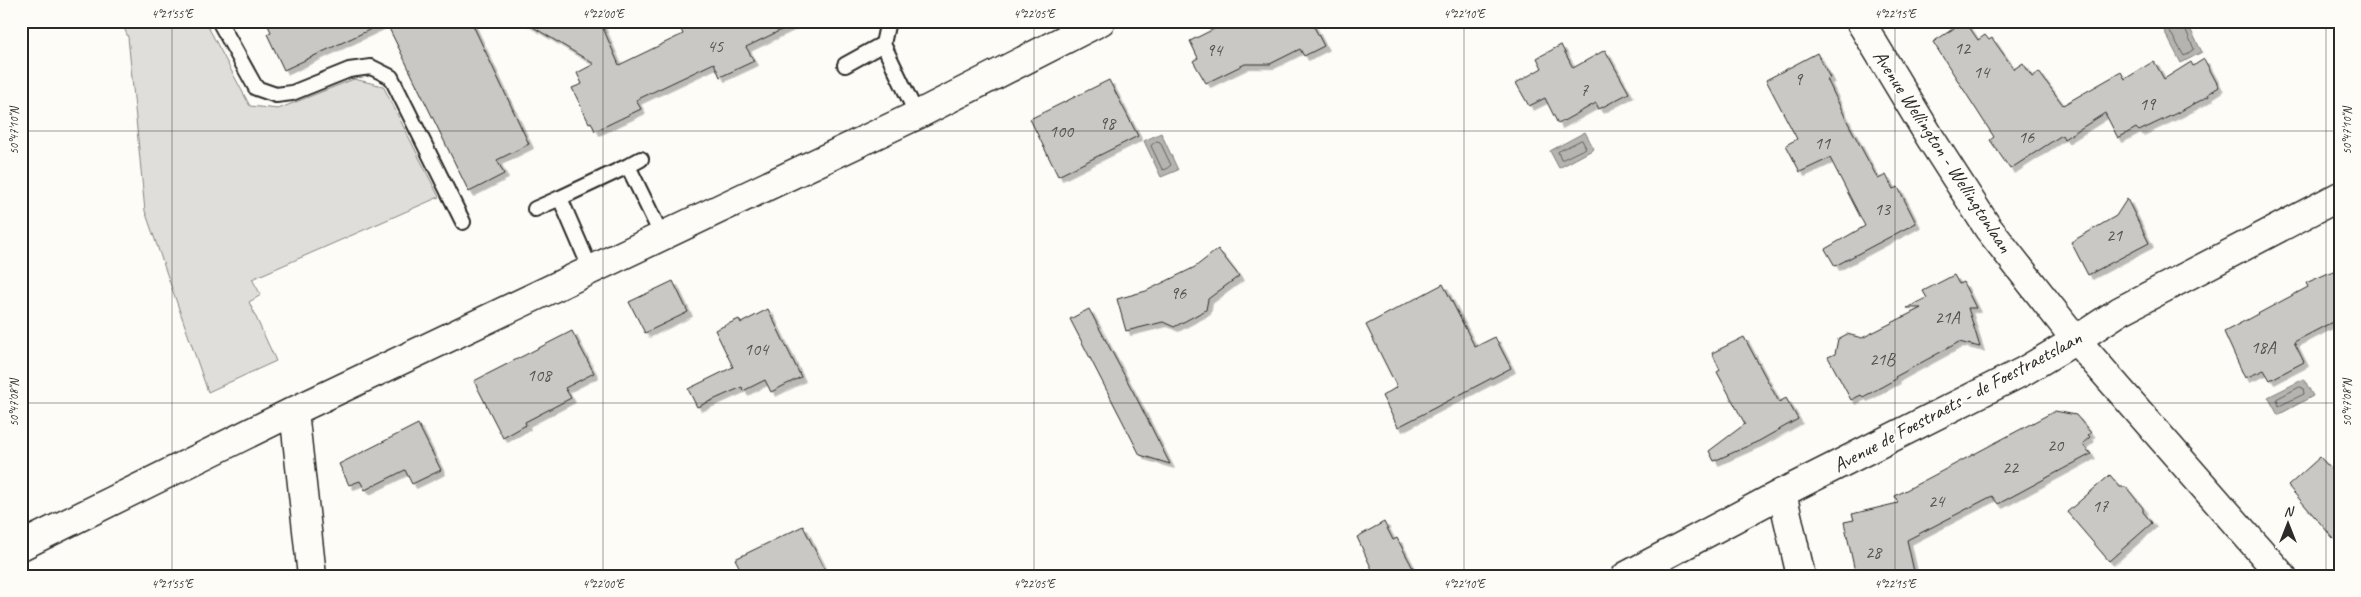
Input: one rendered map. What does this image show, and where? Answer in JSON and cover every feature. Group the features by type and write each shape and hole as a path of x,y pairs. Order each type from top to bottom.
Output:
{"street":[{"path":"21,546 294,411 917,115 1101,21"},
{"name":"Avenue Wellington - Wellingtonlaan","path":"1860,21 1931,139 1988,228 2076,340 2282,576"},
{"name":"Avenue de Foestraets - de Foestraetslaan","path":"1626,576 1782,493 2024,371 2120,311 2340,196"},
{"path":"294,411 312,576"},
{"path":"1782,493 1801,576"}],"lane":[{"path":"219,21 256,88 276,95 292,93 349,70 371,67 391,76 463,222"},
{"path":"888,21 883,44 917,115"},
{"path":"845,65 883,44"},
{"path":"535,209 641,159"},
{"path":"628,166 662,236"},
{"path":"560,198 591,270"}],"shaded area":[{"path":"121,21 205,21 250,106 278,109 354,79 383,86 439,197 252,279 261,295 249,302 276,361 208,392 145,211 128,37"}],"water":[{"path":"2159,21 2186,21 2202,52 2181,63"},
{"path":"1585,132 1594,149 1559,168 1550,151"},
{"path":"1161,133 1178,170 1161,177 1144,141"},
{"path":"2304,379 2313,396 2278,415 2268,397"}],"building":[{"path":"266,21 471,21 529,144 497,160 504,174 469,192 386,22 284,70 267,34 271,32"},
{"path":"523,21 600,21 619,65 683,34 677,21 800,21 746,47 754,61 720,77 714,63 636,100 641,109 595,131 591,122 589,123 572,88 582,84 577,73 594,64"},
{"path":"1230,21 1311,21 1324,46 1304,56 1300,49 1270,64 1245,64 1206,83 1193,61 1198,58 1190,41"},
{"path":"1965,21 1978,40 1985,35 1989,40 1992,38 2014,69 2023,63 2032,77 2039,72 2063,105 2121,72 2125,79 2154,61 2164,79 2191,62 2193,66 2204,59 2219,87 2208,94 2209,96 2179,112 2139,131 2136,128 2118,138 2105,113 2064,139 2062,135 2010,169 1990,140 1994,137 1933,42"},
{"path":"1561,45 1573,68 1605,50 1629,93 1599,109 1596,103 1558,124 1545,98 1529,106 1516,83 1542,68 1537,58"},
{"path":"1817,53 1830,78 1827,79 1848,123 1878,179 1886,175 1893,189 1898,187 1916,223 1835,266 1825,249 1865,226 1830,158 1800,172 1786,145 1797,139 1766,80"},
{"path":"1109,80 1138,136 1058,176 1030,119"},
{"path":"2127,199 2149,243 2088,275 2071,242 2116,216"},
{"path":"1218,249 1239,276 1208,299 1206,310 1174,327 1163,322 1126,331 1117,299 1146,291 1195,267"},
{"path":"2340,268 2340,318 2294,342 2304,362 2270,380 2264,370 2245,378 2224,332 2308,287 2306,283"},
{"path":"1954,275 1959,284 1963,282 1976,308 1968,308 1980,347 1959,342 1863,397 1861,395 1851,400 1828,357 1835,354 1838,339 1847,334 1862,338 1921,308 1907,308 1927,298 1923,291"},
{"path":"673,281 688,312 645,333 629,302"},
{"path":"1443,284 1475,347 1495,337 1511,368 1398,427 1382,396 1397,387 1366,325"},
{"path":"768,309 801,377 771,392 765,380 743,391 742,387 697,407 688,389 733,367 715,330 739,319 741,323"},
{"path":"1089,309 1170,464 1140,455 1070,319"},
{"path":"572,331 594,373 565,388 571,398 525,422 526,425 503,438 474,381"},
{"path":"1744,337 1779,402 1786,398 1798,419 1759,441 1714,461 1709,451 1745,424 1717,372 1720,370 1712,353"},
{"path":"2055,411 2076,415 2091,433 2088,435 2090,437 2082,444 2091,454 1998,504 1992,496 1907,540 1915,576 1856,576 1844,522 1854,520 1852,514 1898,503 1895,496"},
{"path":"418,424 441,470 412,484 405,470 365,490 360,481 349,485 339,464"},
{"path":"2320,457 2340,479 2340,546 2288,486"},
{"path":"2110,475 2120,487 2126,487 2152,523 2109,561 2067,512"},
{"path":"1384,522 1393,540 1397,538 1417,576 1375,576 1357,537"},
{"path":"803,526 828,576 744,576 735,559"}]}
